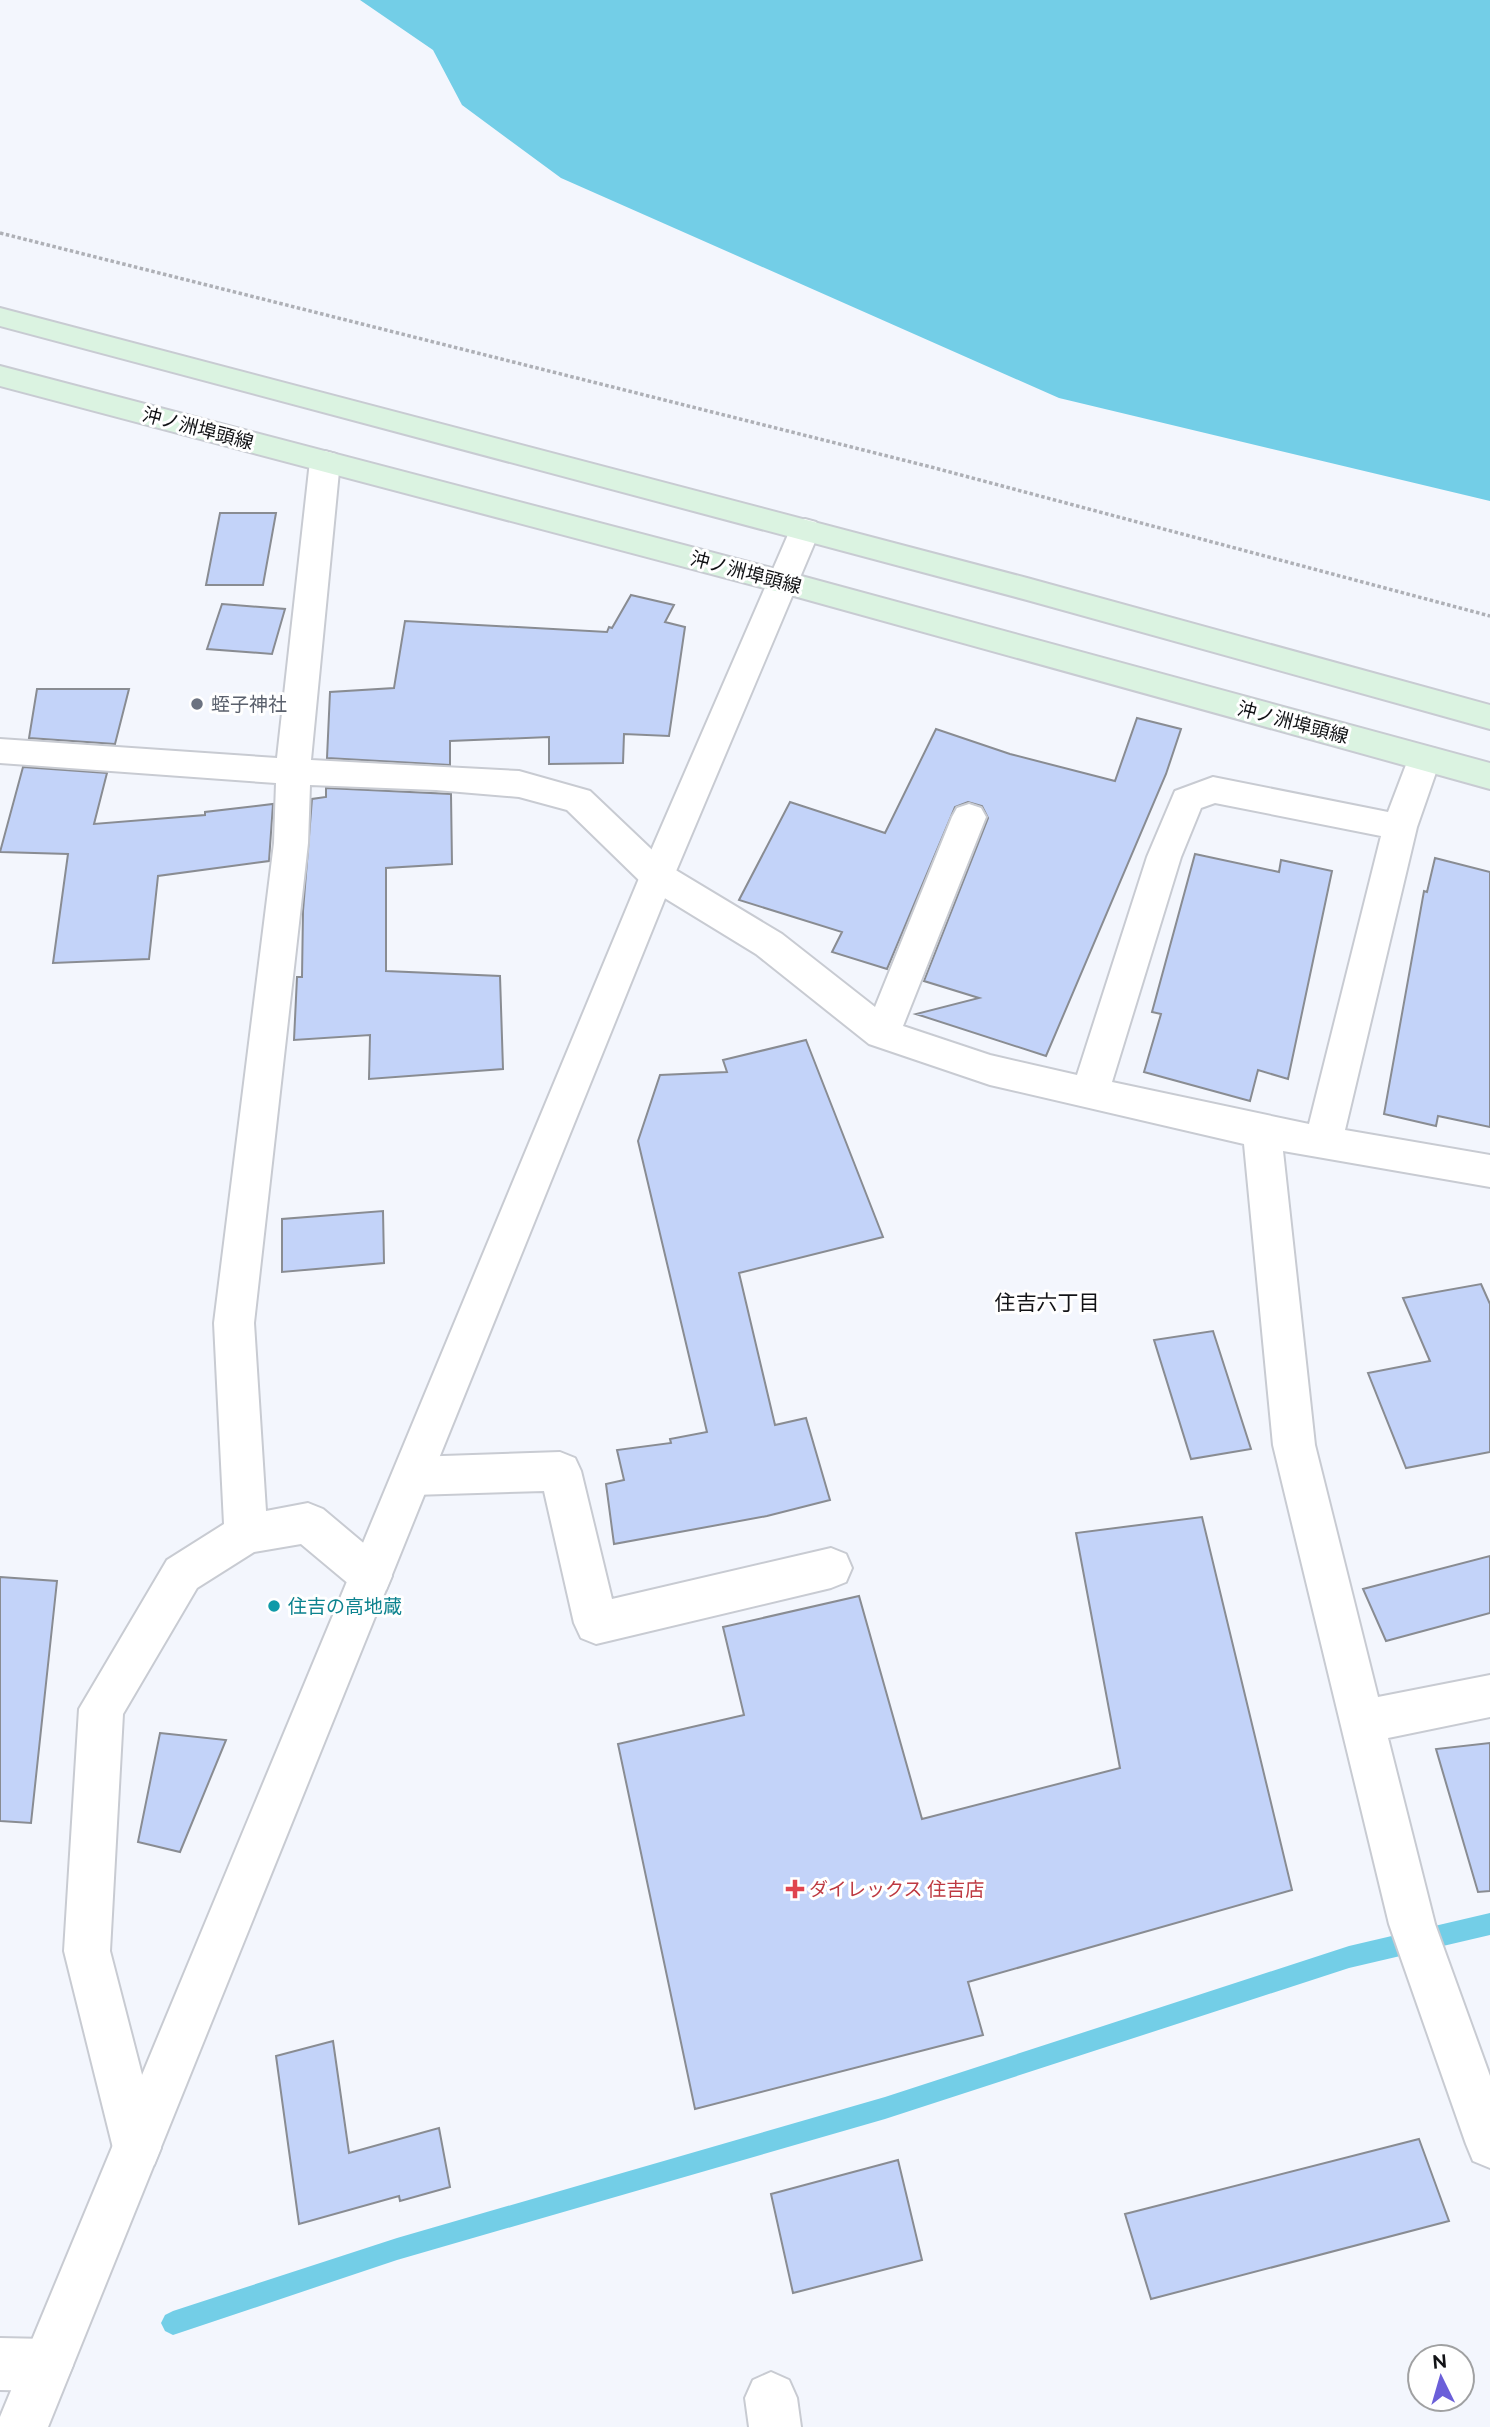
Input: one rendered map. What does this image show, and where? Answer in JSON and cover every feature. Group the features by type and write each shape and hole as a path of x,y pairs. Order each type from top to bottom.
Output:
{"main road":[{"path":"0,317 805,530 1490,717"},
{"name":"沖ノ洲埠頭線","path":"0,376 783,582 1490,776"}],"street":[{"path":"246,1534 234,1323 292,843 295,737 326,461"},
{"path":"22,2427 24,2364 137,2148 657,876 805,530"},
{"path":"0,751 295,772 519,784 578,800 657,876 769,944 882,1034 990,1070 1262,1132 1490,1171"},
{"path":"1323,1142 1400,827 1424,758"},
{"path":"1090,1093 1164,857 1186,800 1213,790 1400,827"},
{"path":"882,1034 970,817"},
{"path":"1262,1132 1294,1445 1419,1944 1490,2144"},
{"path":"413,1476 560,1471 596,1623 831,1568"},
{"path":"137,2148 87,1951 102,1709 182,1574 246,1534 308,1523 371,1576"},
{"path":"1362,1722 1490,1696"}],"path":[{"path":"0,233 931,467 1490,615"}],"water":[{"path":"360,0 1490,0 1490,501 1059,398 561,178 462,105 433,50"}],"building":[{"path":"220,513 276,513 263,585 206,585"},
{"path":"631,595 674,605 665,622 685,627 669,736 624,734 623,763 549,764 549,737 450,741 450,765 327,758 330,692 394,688 405,621 607,632"},
{"path":"222,604 285,609 272,654 207,649"},
{"path":"37,689 129,689 115,744 29,738"},
{"path":"1137,718 1181,729 1166,774 1046,1056 916,1014 979,998 924,981 988,818 982,806 968,802 955,807 887,969 832,952 842,932 739,900 790,802 885,833 936,729 1010,754 1115,781"},
{"path":"23,767 107,773 94,824 205,815 205,812 273,804 269,861 158,876 149,959 53,963 68,854 0,852"},
{"path":"326,788 451,794 452,864 386,868 386,971 500,976 503,1069 369,1079 370,1035 294,1040 297,977 302,977 303,911 312,799 326,797"},
{"path":"1195,854 1279,872 1281,860 1332,871 1288,1079 1258,1070 1250,1101 1144,1072 1161,1014 1152,1012"},
{"path":"1435,858 1490,872 1490,1127 1438,1116 1436,1126 1384,1114 1424,891 1427,892"},
{"path":"806,1040 883,1237 739,1273 775,1425 806,1418 830,1500 767,1516 614,1544 606,1484 624,1480 617,1450 671,1443 670,1439 707,1432 638,1141 660,1075 727,1072 723,1060"},
{"path":"383,1211 384,1263 282,1272 282,1219"},
{"path":"1481,1284 1490,1304 1490,1452 1406,1468 1368,1373 1430,1361 1403,1298"},
{"path":"1213,1331 1251,1449 1191,1459 1154,1340"},
{"path":"1202,1517 1292,1890 968,1982 983,2035 695,2109 618,1744 744,1715 723,1627 859,1596 922,1819 1120,1768 1076,1533"},
{"path":"1490,1556 1490,1613 1386,1641 1363,1589"},
{"path":"0,1577 57,1581 31,1823 0,1821"},
{"path":"160,1733 226,1740 180,1852 138,1842"},
{"path":"1490,1743 1490,1891 1478,1892 1436,1749"},
{"path":"333,2041 349,2153 439,2128 450,2187 400,2201 399,2196 299,2224 276,2056"},
{"path":"1419,2139 1449,2221 1151,2299 1125,2214"},
{"path":"898,2160 922,2260 793,2293 771,2194"}],"waterway":[{"path":"173,2323 397,2249 885,2108 1349,1957 1490,1924"}],"place":[{"name":"蛭子神社","path":"197,704"},
{"name":"住吉の高地蔵","path":"274,1606"},
{"name":"ダイレックス 住吉店","path":"795,1889"}],"district":[{"name":"住吉六丁目","path":"1047,1302"}]}
